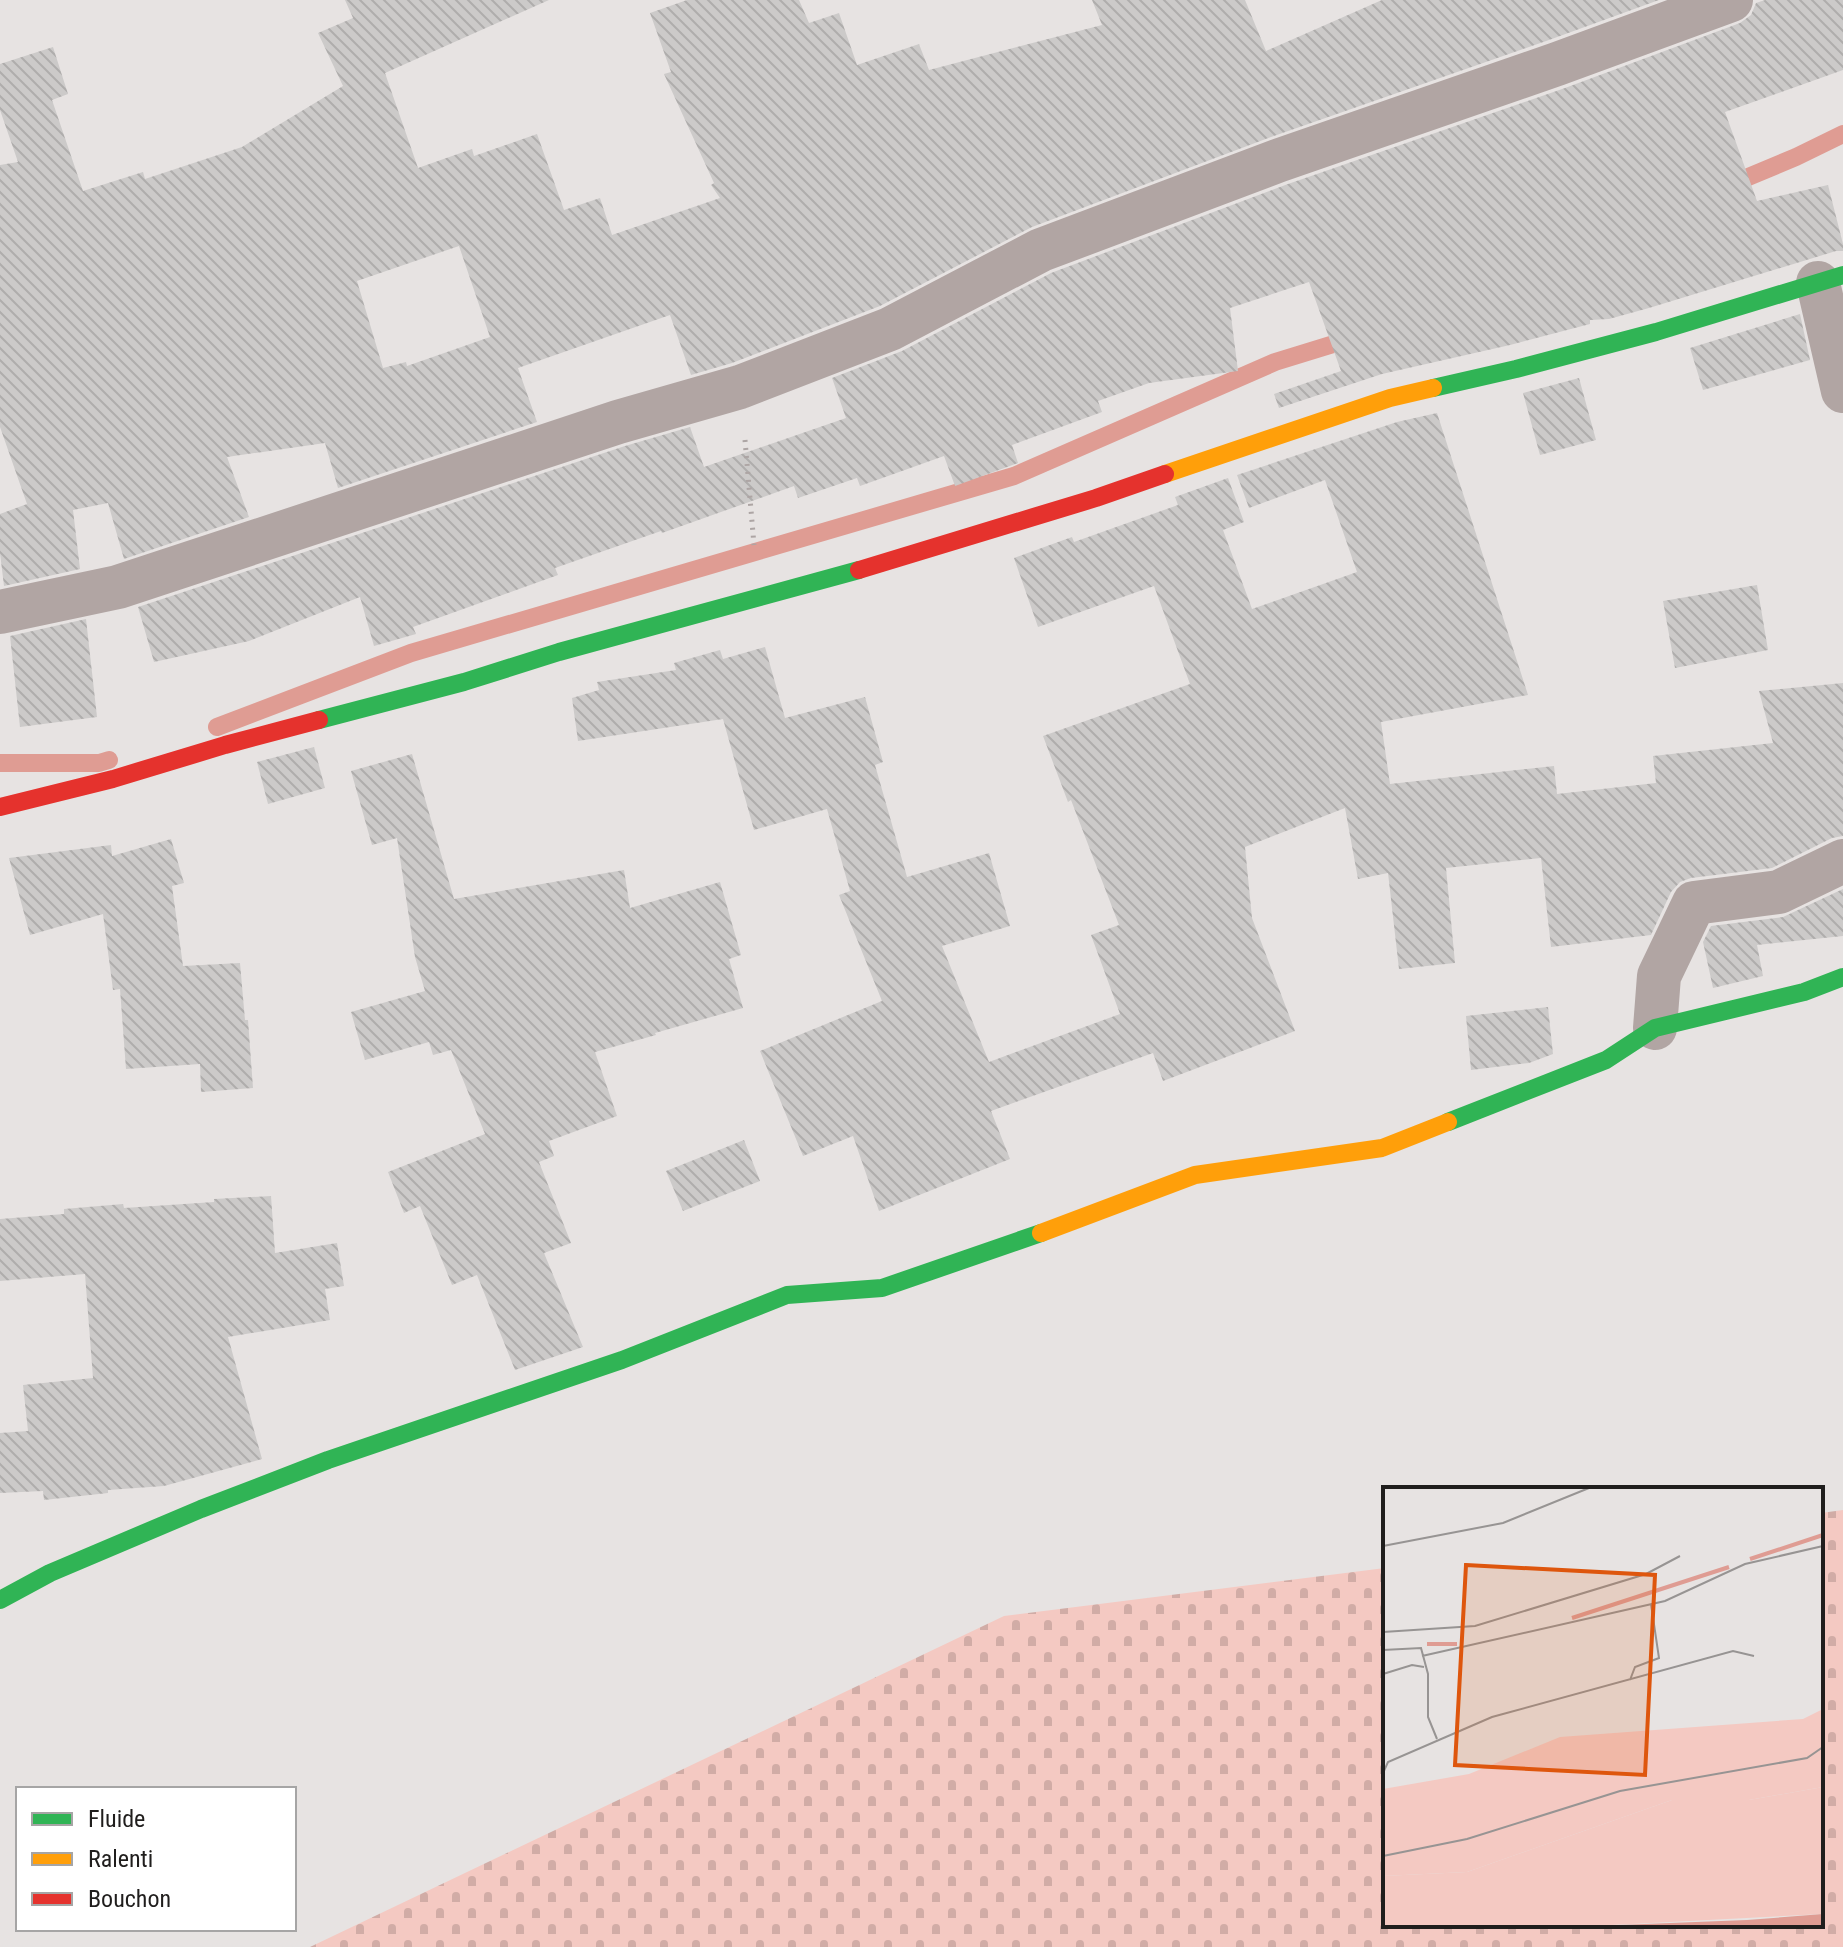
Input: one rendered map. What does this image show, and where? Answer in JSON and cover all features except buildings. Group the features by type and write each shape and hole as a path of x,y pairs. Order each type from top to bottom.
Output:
{"street":[{"path":"0,612 118,587 618,422 740,387 890,329 1041,250 1280,160 1731,0"},
{"path":"0,807 464,682 559,652 857,570 1096,498 1390,398 1642,336 1830,279 1843,391"},
{"path":"1655,1028 1659,976 1694,903 1779,892 1843,861"},
{"path":"0,1600 50,1573 201,1509 328,1460 622,1360 787,1295 882,1288 1011,1244 1195,1175 1382,1148 1606,1060 1655,1028 1804,992 1843,977"}],"path":[{"path":"740,387 759,597"}],"green space":[{"path":"1843,1510 1843,1947 310,1947 1004,1616 1383,1568 1383,1927 1823,1927 1823,1513"}],"waterway":[{"path":"1729,185 1843,134"},
{"path":"217,727 411,653 1014,476 1275,362 1353,338"},
{"path":"0,763 99,763 109,760"}],"traffic: fast":[{"path":"1433,388 1656,332 1843,275"},
{"path":"319,720 859,570"},
{"path":"1448,1122 1606,1060 1655,1028 1804,992 1843,977"},
{"path":"0,1600 50,1573 201,1509 328,1460 622,1360 787,1295 882,1288 1041,1233"}],"traffic: slow":[{"path":"1165,474 1390,398 1433,388"},
{"path":"1041,1233 1195,1175 1382,1148 1448,1122"}],"traffic: jam":[{"path":"859,570 1165,474"},
{"path":"0,807 113,779 319,720"}]}
